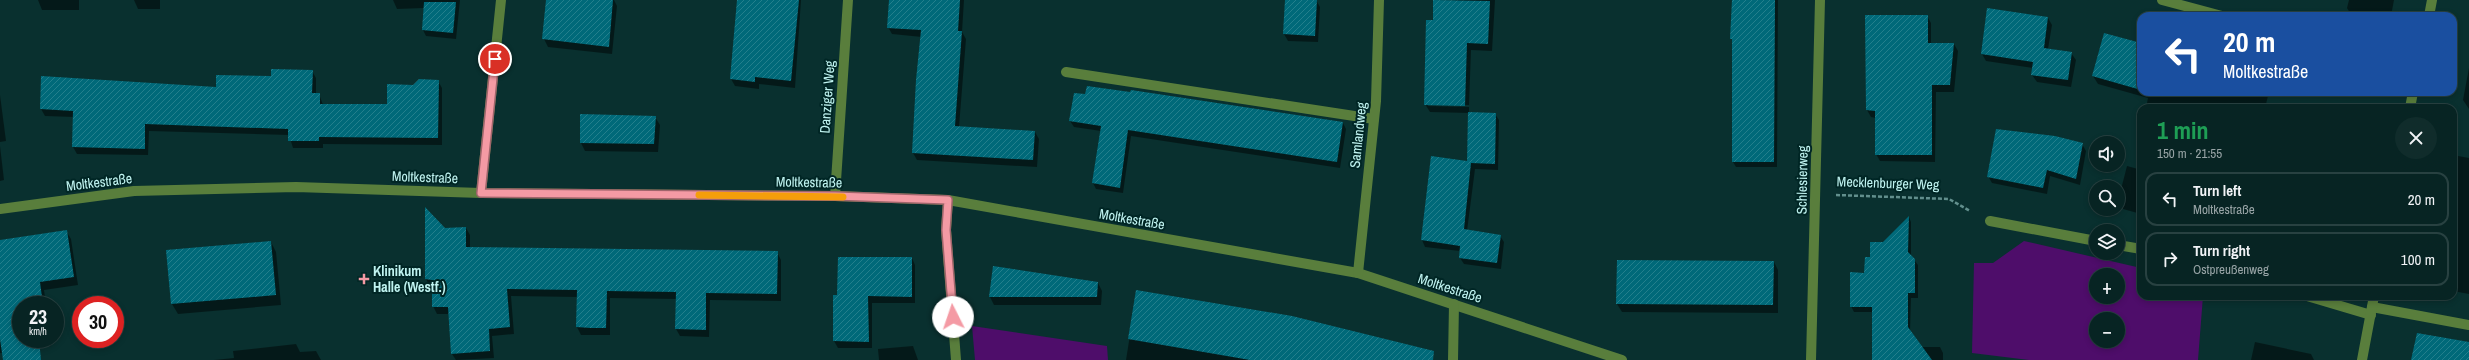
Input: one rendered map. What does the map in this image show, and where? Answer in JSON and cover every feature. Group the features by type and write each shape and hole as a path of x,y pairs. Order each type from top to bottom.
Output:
{"street":[{"path":"481,193 501,0"},
{"name":"Danziger Weg","path":"835,196 848,0"},
{"name":"Samlandweg","path":"1358,273 1374,119 1379,0"},
{"name":"Schlesierweg","path":"1811,360 1820,0"},
{"path":"2162,0 2207,12"},
{"path":"2430,12 2432,0"},
{"path":"1066,72 1374,119"},
{"name":"Moltkestraße","path":"0,209 134,191 296,187 481,193 835,196 948,200 1358,273 1622,360"},
{"path":"948,200 946,230 956,360"},
{"path":"1990,222 2089,240"},
{"path":"2125,246 2137,248"},
{"path":"2324,300 2372,311 2469,325"},
{"path":"2362,360 2373,300"},
{"path":"1452,360 1454,304"}],"path":[{"name":"Mecklenburger Weg","path":"1816,194 1949,199 1990,222"}],"shaded area":[{"path":"2024,241 2089,256 2089,260 2106,260 2137,267 2137,300 2203,300 2198,360 2029,360 1972,353 1974,263 1993,263"},
{"path":"972,326 1107,346 1108,360 975,360"}],"building":[{"path":"546,0 613,0 609,47 542,39"},
{"path":"737,0 799,0 791,81 755,77 755,82 730,79"},
{"path":"889,0 960,0 958,31 962,31 955,126 1035,131 1033,160 912,153 916,80 921,30 887,28"},
{"path":"1285,0 1317,0 1315,36 1283,34"},
{"path":"1433,0 1490,1 1488,44 1467,43 1465,106 1424,105 1426,20 1433,20"},
{"path":"1732,0 1775,0 1774,162 1732,162 1732,39 1730,39"},
{"path":"424,2 456,2 453,33 422,30"},
{"path":"1987,8 2048,17 2044,48 2072,52 2068,80 2031,75 2033,62 1981,54"},
{"path":"1865,15 1928,15 1928,43 1954,43 1950,85 1932,85 1932,155 1875,155 1875,111 1866,110"},
{"path":"2104,33 2137,42 2137,89 2092,76"},
{"path":"271,69 313,70 312,93 320,93 320,104 387,104 387,84 413,85 419,79 439,80 438,138 319,137 319,141 288,141 288,129 145,124 145,149 72,147 73,111 40,109 41,76 216,87 216,75 271,76"},
{"path":"1087,86 1130,92 1131,90 1343,122 1337,162 1128,130 1120,188 1092,183 1101,126 1069,121 1074,93 1085,94"},
{"path":"1468,112 1496,113 1495,164 1471,163 1464,229 1501,235 1497,263 1459,258 1460,246 1421,240 1431,156 1467,161"},
{"path":"580,114 656,116 654,144 580,143"},
{"path":"1996,129 2055,136 2083,143 2076,179 2047,170 2043,188 1987,177"},
{"path":"425,207 445,228 466,227 466,247 778,251 777,294 706,293 706,330 675,329 676,292 607,291 606,328 591,328 576,327 577,290 507,289 510,327 489,329 490,351 451,354 448,307 432,307 432,280 425,279"},
{"path":"1909,216 1908,252 1915,259 1915,293 1908,293 1908,327 1932,360 1872,360 1872,307 1850,307 1850,272 1864,273 1865,257 1870,257 1870,242 1883,242"},
{"path":"67,230 74,277 40,282 42,296 12,296 12,348 40,348 41,360 3,360 0,339 0,240"},
{"path":"271,241 276,295 171,304 166,250"},
{"path":"838,257 912,257 912,297 868,296 869,342 833,341 833,295 837,295"},
{"path":"1617,260 1774,261 1773,305 1616,304"},
{"path":"993,266 1098,282 1097,297 989,297"},
{"path":"1136,290 1292,316 1434,351 1433,360 1250,360 1128,339"},
{"path":"2417,333 2469,342 2469,360 2411,360"}],"slow traffic":[{"path":"699,195 843,197"}],"place":[{"name":"Klinikum Halle (Westf.)","path":"364,279"}],"route":[{"path":"495,59 481,193 835,196 948,200 946,230 953,317"}]}
